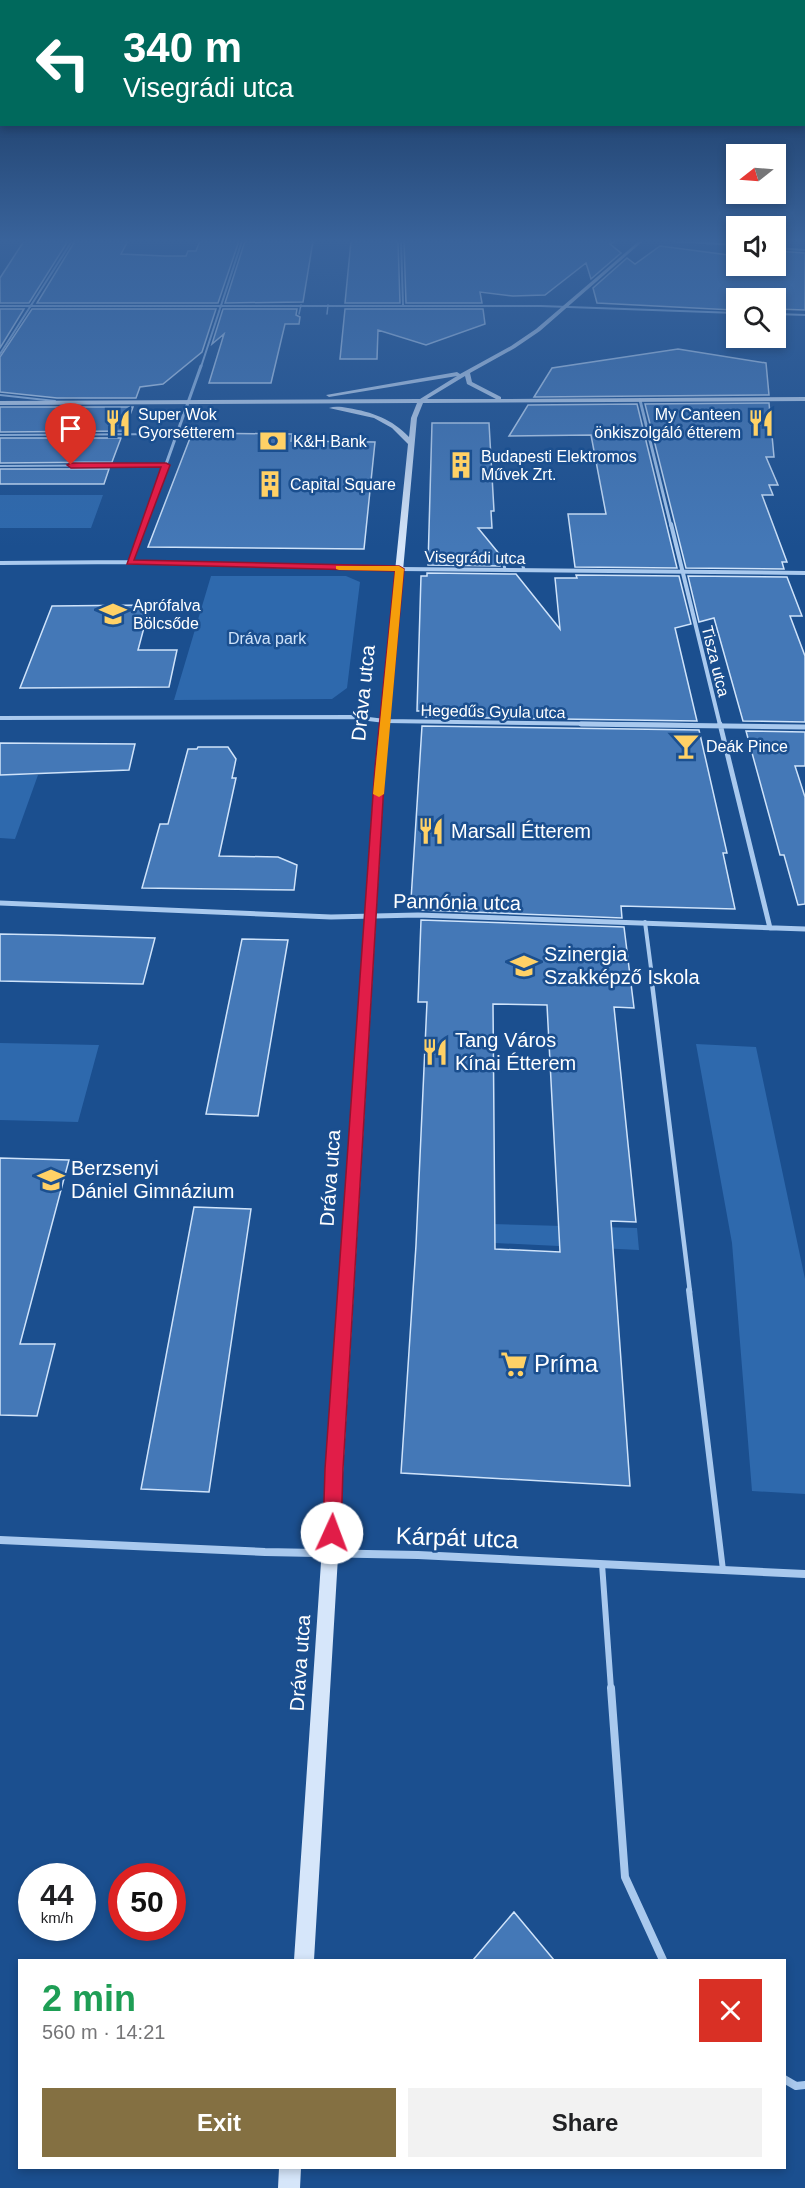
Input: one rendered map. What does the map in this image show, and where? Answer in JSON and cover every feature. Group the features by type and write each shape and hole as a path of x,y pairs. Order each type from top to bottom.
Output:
{"main road":[{"path":"421,401 437,389 519,343"},
{"path":"467,373 469,383 476,389 513,401"},
{"path":"290,402 467,373"},
{"path":"0,403 805,399"},
{"name":"Dráva utca","path":"304,1959 332,1554 334,1469 385,721 414,418 421,401"},
{"path":"290,402 365,412 387,420 412,444"},
{"path":"289,2188 290,2169"}],"street":[{"path":"129,562 210,343"},
{"name":"Tisza utca","path":"640,400 770,928"},
{"name":"Visegrádi utca","path":"0,563 129,562 399,569 805,573"},
{"name":"Hegedűs Gyula utca","path":"0,718 352,717 385,721 805,727"},
{"name":"Pannónia utca","path":"0,903 372,917 418,915 805,929"},
{"name":"Kárpát utca","path":"0,1540 805,1574"}],"lane":[{"path":"0,395 66,403"},
{"path":"0,435 177,435"},
{"path":"0,466 166,465"},
{"path":"503,559 505,570"},
{"path":"521,559 524,570"},
{"path":"645,922 723,1570"},
{"path":"602,1564 625,1877 663,1959"},
{"path":"786,2080 796,2086 805,2085"}],"green space":[{"path":"0,495 103,495 91,528 0,528"},
{"name":"Dráva park","path":"211,576 346,576 360,582 347,688 332,699 174,700"},
{"path":"0,775 38,775 15,839 0,838"},
{"path":"0,1043 99,1045 78,1122 0,1120"},
{"path":"696,1044 756,1047 805,1279 805,1494 752,1491 732,1243"},
{"path":"417,1222 637,1228 639,1250 416,1239"}],"building":[{"path":"9,343 205,343 202,352 163,384 140,387 136,398 57,398 0,392 0,357"},
{"path":"221,343 280,343 271,383 209,383"},
{"path":"342,343 378,343 377,359 340,359"},
{"path":"678,349 766,363 769,395 534,397 552,368"},
{"path":"769,403 774,457 766,457 778,485 769,485 773,495 762,495 787,562 782,562 784,569 686,568 645,404"},
{"path":"637,404 677,568 575,567 568,514 606,514 591,435 509,436 528,405"},
{"path":"0,407 133,407 124,431 0,432"},
{"path":"432,423 489,423 494,511 491,511 492,528 478,528 501,556 500,566 428,565"},
{"name":"Capital Square","path":"192,433 292,434 291,441 375,442 364,549 148,547"},
{"path":"0,438 121,438 112,462 0,463"},
{"path":"0,469 109,469 104,484 0,484"},
{"path":"427,573 516,574 560,629 555,578 577,578 576,575 679,576 691,624 675,628 697,721 423,717 423,711 417,711 421,576 427,576"},
{"path":"688,576 787,577 802,616 790,616 805,656 805,722 743,721 714,618 699,622"},
{"path":"150,605 138,650 177,650 169,687 20,688 52,606"},
{"path":"422,726 699,730 727,853 723,853 735,909 621,906 622,918 422,910 422,900 411,900"},
{"path":"746,731 805,732 805,766 795,766 805,797 805,904 798,905 784,855 780,855"},
{"path":"0,743 135,744 129,770 0,775"},
{"path":"228,747 236,759 232,778 236,778 219,856 278,857 297,865 294,890 142,888 160,824 168,824 188,749"},
{"path":"421,920 624,927 634,1008 614,1007 636,1222 611,1221 630,1486 401,1473 416,1245 427,1002 418,1002","holes":["493,1004 547,1005 560,1252 495,1249"]},
{"path":"0,934 155,938 143,984 0,981"},
{"path":"242,939 288,940 258,1116 206,1114"},
{"path":"0,1158 69,1160 20,1344 55,1344 37,1416 0,1415"},
{"path":"194,1207 251,1209 209,1492 141,1489"},
{"path":"514,1912 553,1959 474,1959"}],"slow traffic":[{"path":"339,567 399,569 379,794"}],"place":[{"name":"Super Wok Gyorsétterem","path":"118,423"},
{"name":"My Canteen önkiszolgáló étterem","path":"761,423"},
{"name":"K&H Bank","path":"273,441"},
{"name":"Budapesti Elektromos Művek Zrt.","path":"461,465"},
{"name":"Capital Square","path":"270,484"},
{"name":"Aprófalva Bölcsőde","path":"113,614"},
{"name":"Deák Pince","path":"686,746"},
{"name":"Marsall Étterem","path":"431,831"},
{"name":"Szinergia Szakképző Iskola","path":"524,966"},
{"name":"Tang Város Kínai Étterem","path":"435,1052"},
{"name":"Berzsenyi Dániel Gimnázium","path":"51,1180"},
{"name":"Príma","path":"514,1364"}],"route":[{"path":"71,465 166,465 129,562 399,569 380,767 372,917 334,1469 332,1533"}]}
